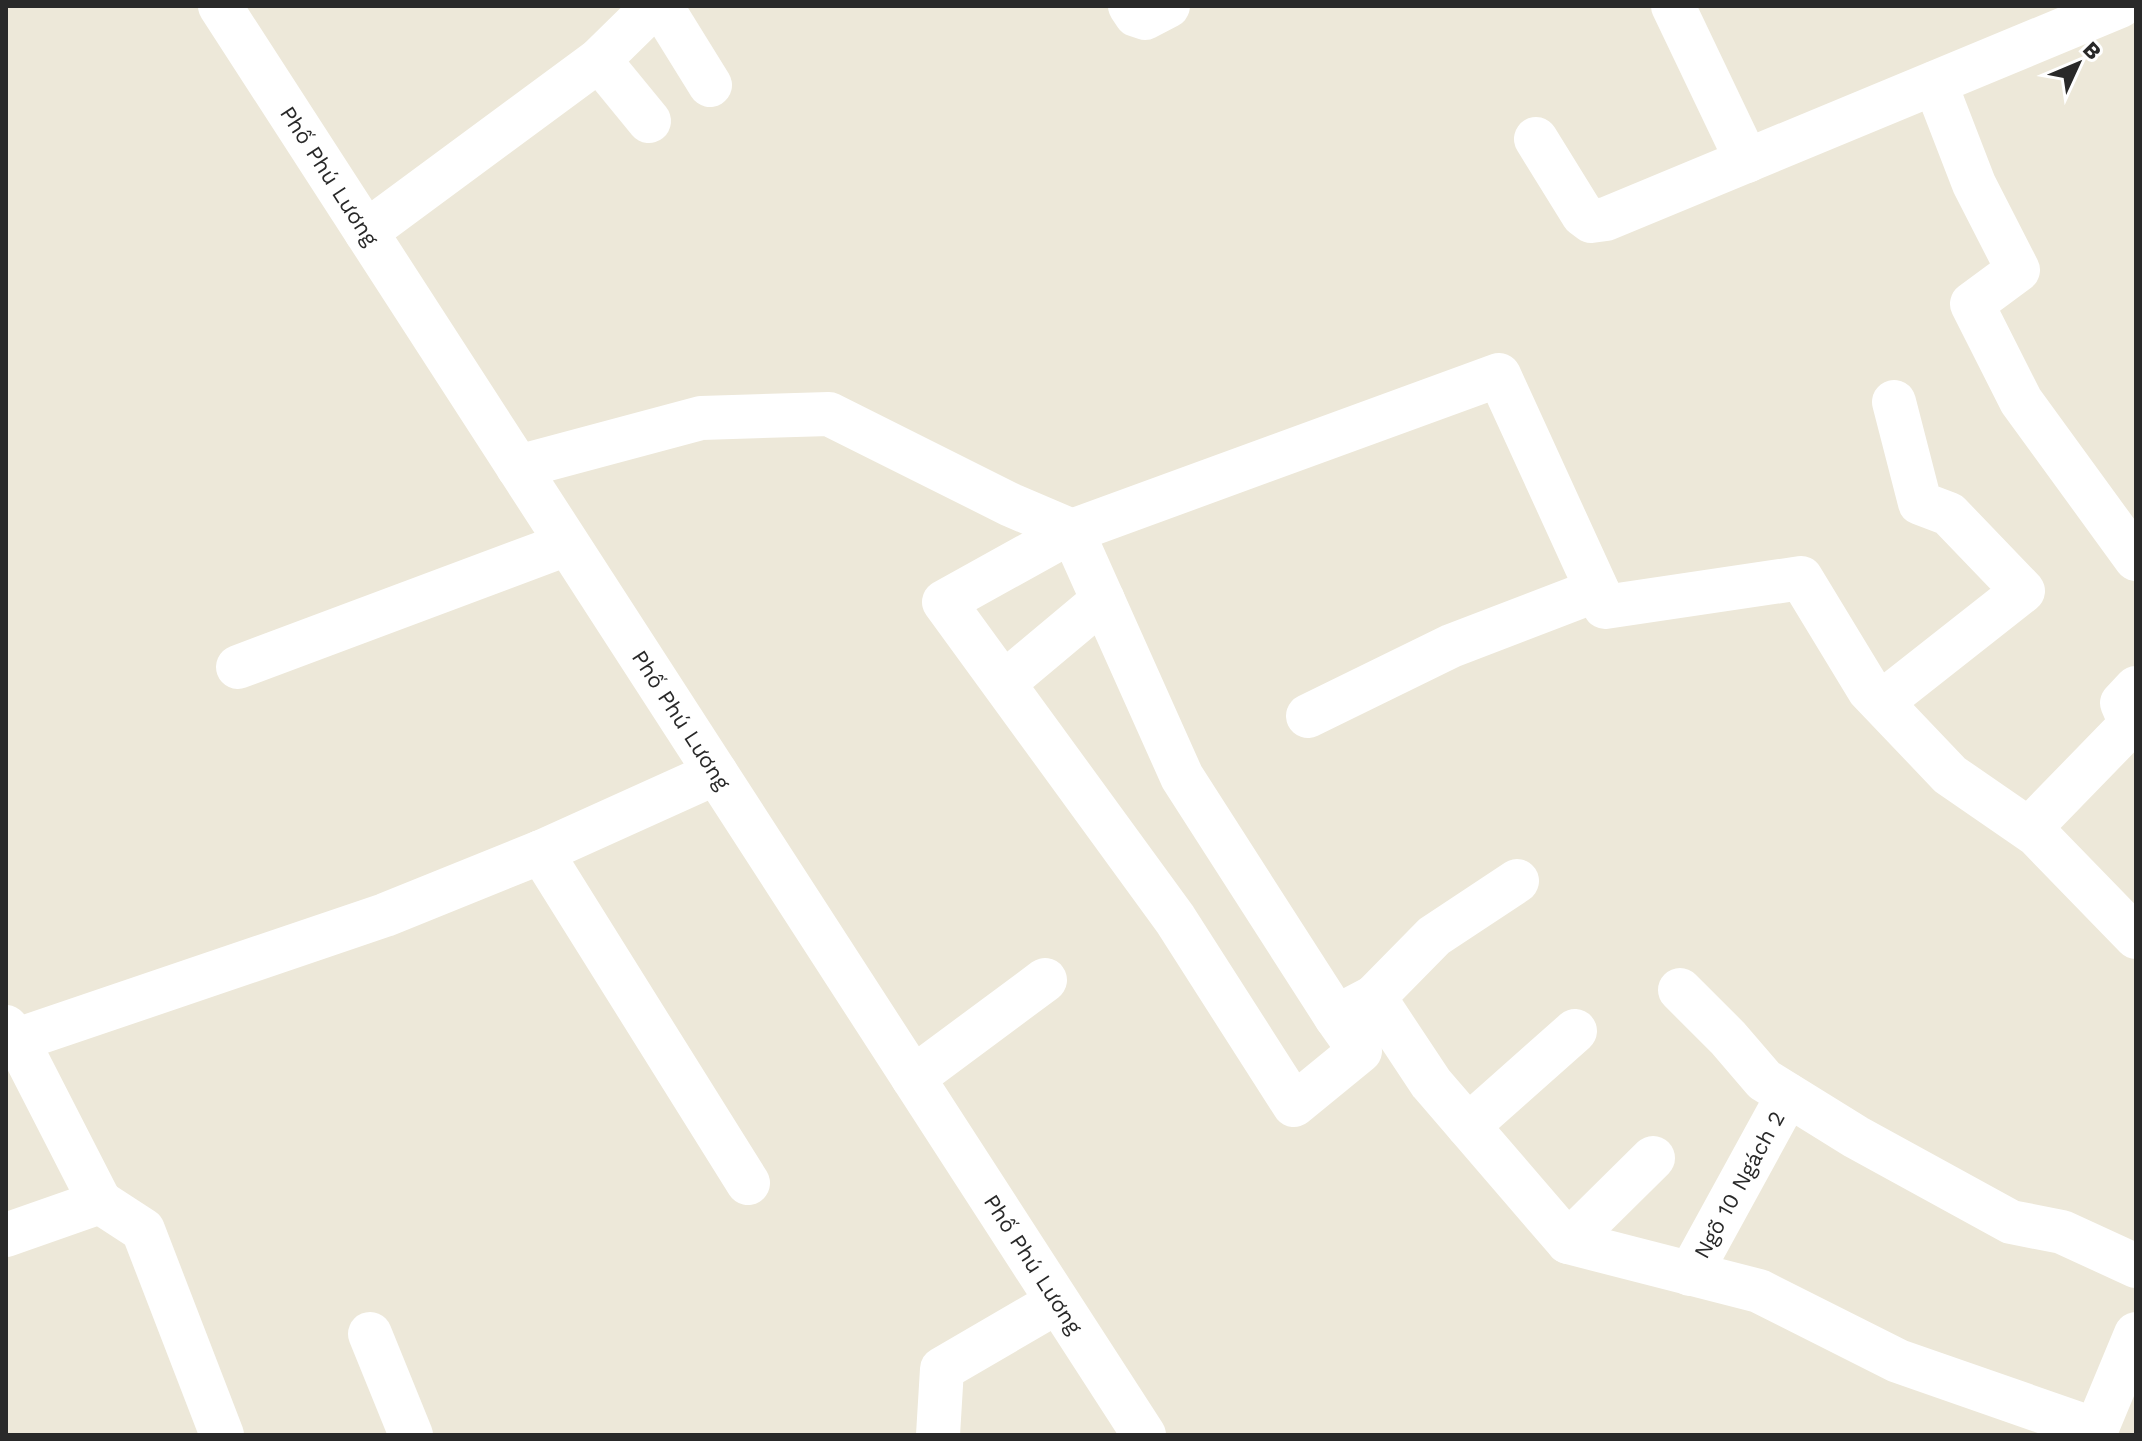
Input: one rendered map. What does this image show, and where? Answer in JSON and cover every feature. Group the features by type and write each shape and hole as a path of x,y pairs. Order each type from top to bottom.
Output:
{"street":[{"name":"Phố Phú Lương","path":"220,6 1144,1435"},
{"path":"366,232 599,60 654,6"},
{"path":"661,6 710,85"},
{"path":"1130,6 1136,15 1145,18 1168,6"},
{"path":"1673,6 1747,161"},
{"path":"1536,139 1583,215 1591,221 1606,219 2120,6"},
{"path":"599,60 649,121"},
{"path":"1935,83 1974,184 2018,270 1972,304 2021,401 2136,559"},
{"path":"518,467 701,418 829,414 1011,505 1072,531 1182,777 1360,1051 1294,1105 1175,919 944,602 1072,531 1499,375 1605,607 1801,578 1869,690 1950,775 2030,828 2136,937"},
{"path":"1882,702 2023,591 1949,514 1920,503 1894,402"},
{"path":"238,667 567,544"},
{"path":"1308,716 1451,646 1597,590"},
{"path":"1004,683 1103,600"},
{"path":"2030,828 2131,724 2122,703 2136,688"},
{"path":"222,1435 143,1230 100,1202 12,1033 385,915 541,852 716,773"},
{"path":"541,852 748,1183"},
{"path":"1336,1017 1374,997 1434,936 1517,881"},
{"path":"913,1078 1045,980"},
{"path":"1680,990 1764,1080 1856,1137 2011,1222 2062,1232 2136,1266"},
{"path":"1374,997 1431,1083 1568,1242 1759,1291 1898,1361 2095,1433 2136,1334"},
{"path":"1468,1126 1575,1031"},
{"name":"Ngõ 10 Ngách 2","path":"1690,1274 1788,1095"},
{"path":"1568,1242 1653,1158"},
{"path":"6,1235 100,1202"},
{"path":"938,1435 942,1369 1057,1302"},
{"path":"370,1334 411,1435"}]}
